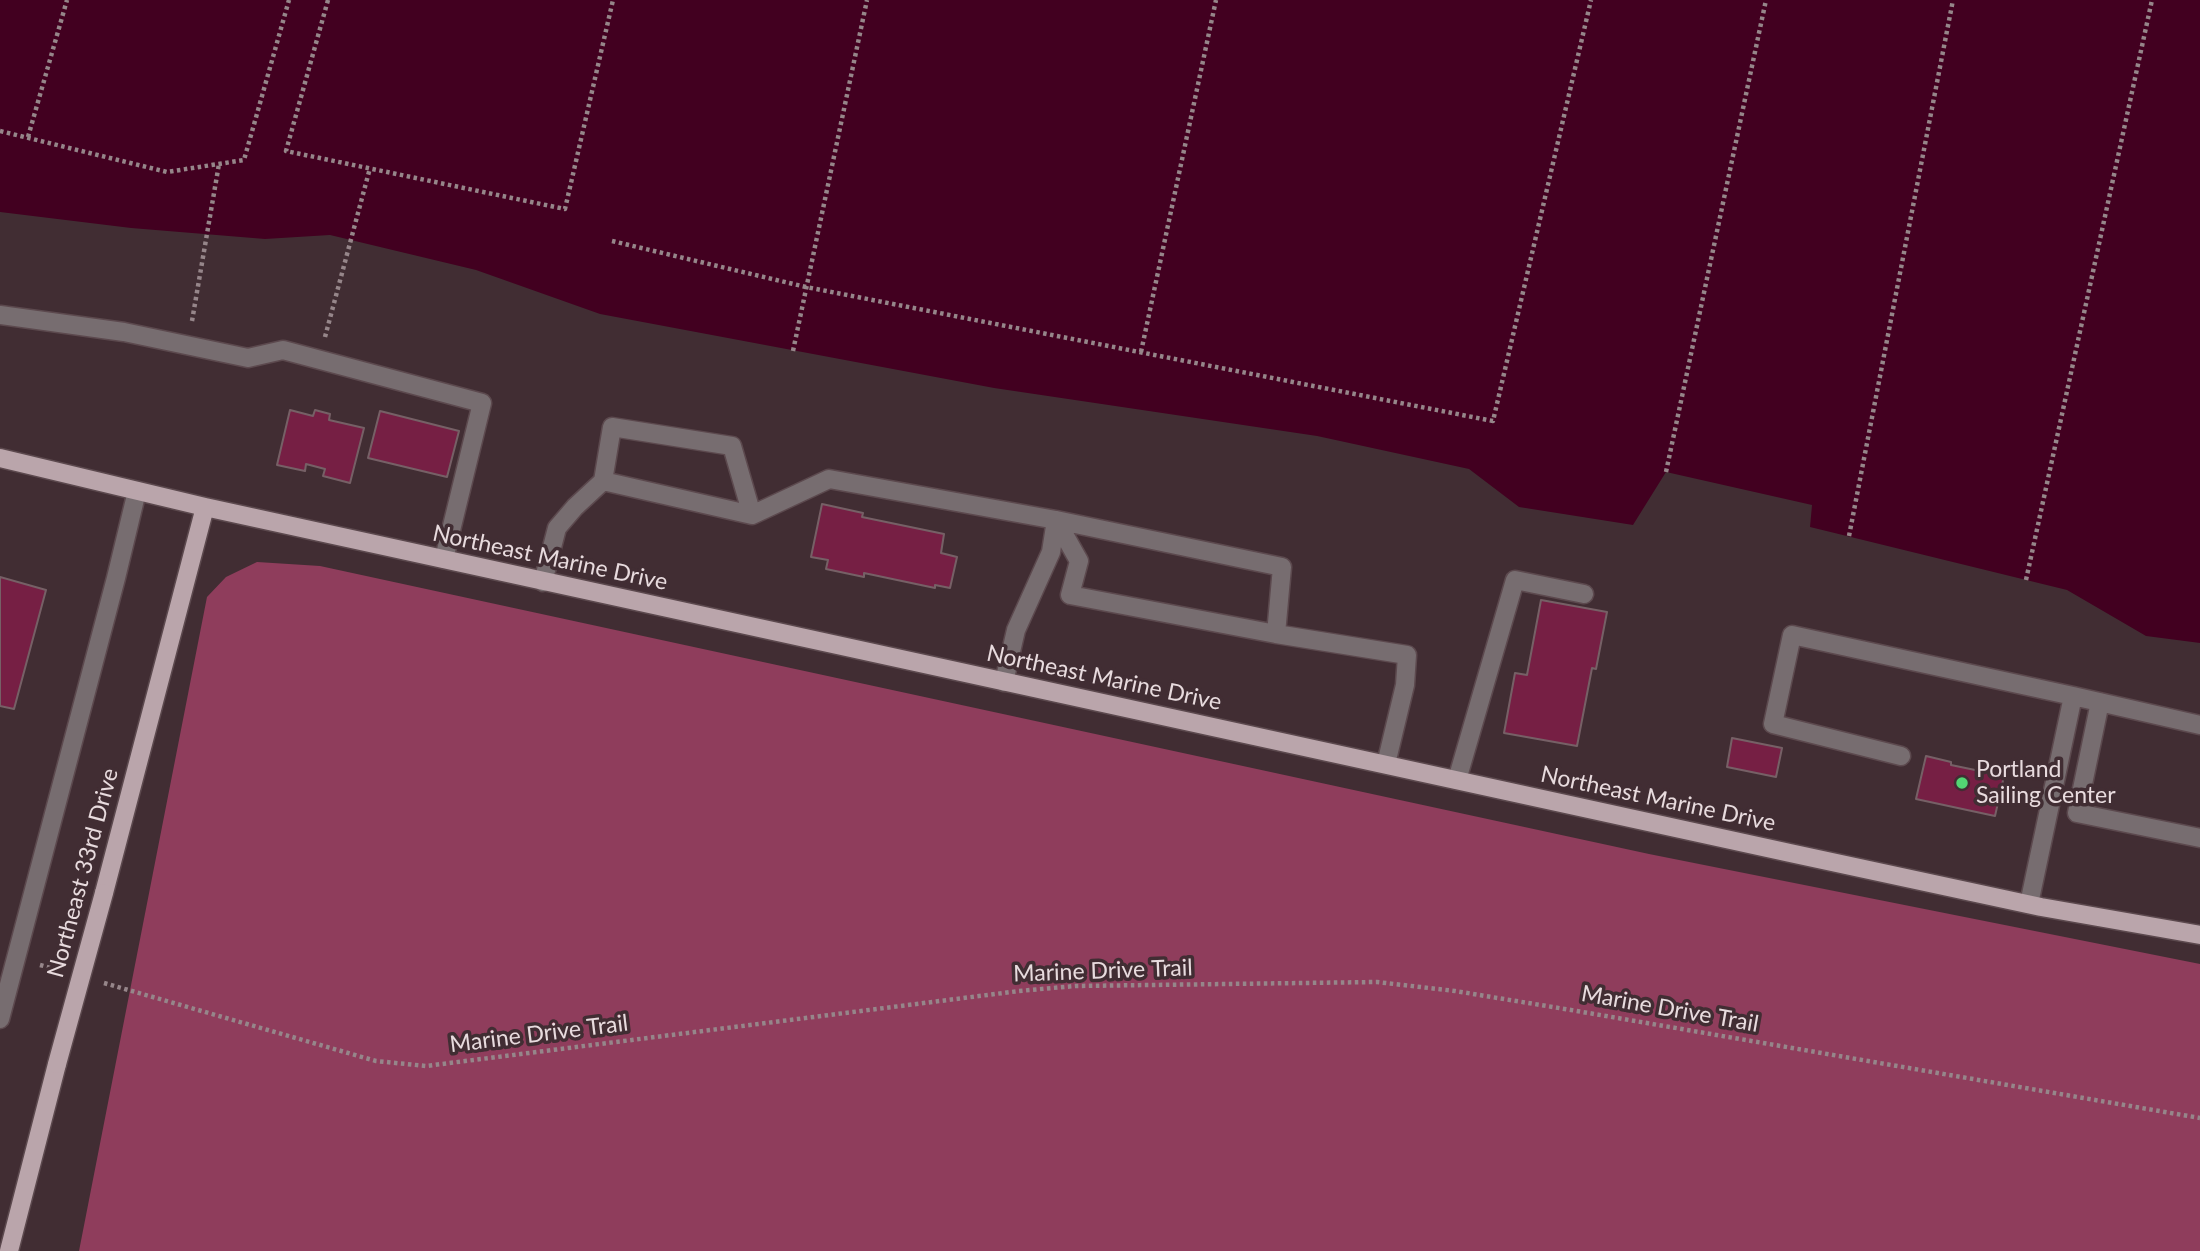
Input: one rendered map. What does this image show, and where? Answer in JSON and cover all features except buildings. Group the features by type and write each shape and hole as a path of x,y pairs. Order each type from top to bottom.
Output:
{"main road":[{"name":"Northeast Marine Drive","path":"0,458 205,507 1004,682 2028,904 2200,935"},
{"name":"Northeast 33rd Drive","path":"9,1251 205,507"}],"lane":[{"path":"0,315 124,332 248,358 283,350 482,403 444,559"},
{"path":"543,582 557,528 603,481 612,427 732,446 752,514"},
{"path":"603,481 752,514 829,479 1056,520 1282,567 1276,634"},
{"path":"0,1019 137,491"},
{"path":"1056,520 1079,561 1070,594 1276,634 1407,655 1405,685 1386,764"},
{"path":"1004,682 1016,630 1051,552 1056,520"},
{"path":"1457,780 1516,580 1584,594"},
{"path":"1901,756 1773,724 1792,635 2200,725"},
{"path":"2028,904 2073,696"},
{"path":"2100,702 2077,813 2200,838"}],"path":[{"path":"28,138 67,0"},
{"path":"0,131 167,172 244,160 289,0"},
{"path":"328,0 286,151 565,209 612,0"},
{"path":"793,351 867,0"},
{"path":"1141,352 1216,0"},
{"path":"612,241 806,287 1493,421 1591,0"},
{"path":"1666,472 1766,0"},
{"path":"1849,536 1953,0"},
{"path":"2026,580 2152,0"},
{"path":"190,331 219,164"},
{"path":"327,331 370,169"},
{"path":"16,958 70,973"},
{"name":"Marine Drive Trail","path":"96,981 376,1061 426,1066 1061,987 1377,982 1455,991 1571,1010 2200,1118"}],"shaded area":[{"path":"0,0 2200,0 2200,643 2146,636 2067,590 1810,527 1812,505 1666,472 1633,525 1519,507 1469,469 1317,436 994,388 600,314 476,270 330,235 265,239 131,228 0,212"},
{"path":"257,562 320,566 1649,854 2200,964 2200,1251 79,1251 207,597 226,577"}],"place":[{"name":"Portland Sailing Center","path":"1962,783"}]}
